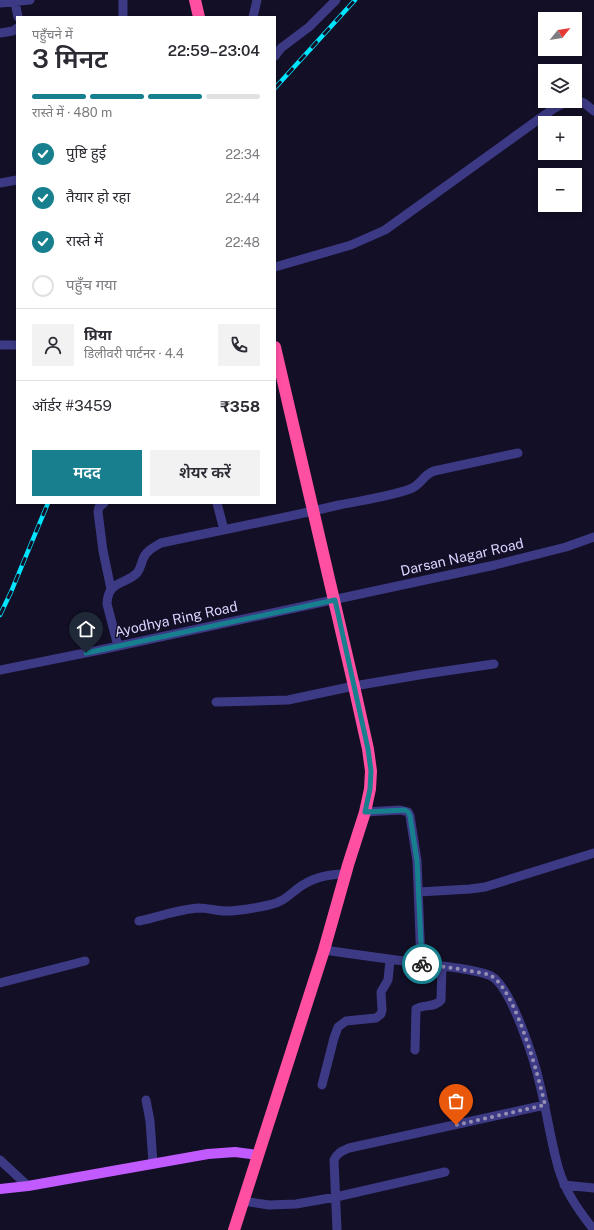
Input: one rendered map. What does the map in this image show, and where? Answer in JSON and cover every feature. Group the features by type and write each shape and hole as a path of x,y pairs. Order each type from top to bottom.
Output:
{"highway":[{"path":"196,0 198,16"},
{"path":"234,1230 324,950 345,874 365,812 370,789 371,771 368,749 335,600 276,351"}],"main road":[{"path":"0,1189 28,1186 152,1163 222,1152 258,1155"}],"street":[{"path":"0,3 30,0"},
{"path":"123,16 124,0"},
{"path":"253,16 257,0"},
{"path":"276,55 281,48 309,27 336,0"},
{"path":"15,2 18,16"},
{"path":"0,33 13,31 16,29"},
{"path":"582,102 594,111"},
{"path":"276,267 351,245 385,230 555,108"},
{"path":"0,183 16,180"},
{"path":"0,345 16,345"},
{"path":"111,589 138,572 141,568 143,558 161,542 314,511 409,489 421,483 427,473 518,453"},
{"path":"103,504 99,507 98,512 103,550 111,589 107,599 107,604 118,646"},
{"path":"217,504 224,530"},
{"name":"Darsan Nagar Road","path":"335,600 538,555 594,537"},
{"name":"Ayodhya Ring Road","path":"0,670 335,600"},
{"path":"216,702 288,700 354,686 494,664"},
{"path":"365,812 405,810 410,816 417,861 421,964"},
{"path":"419,892 470,889 485,886 594,853"},
{"path":"139,921 199,908 225,911 268,906 284,900 301,886 318,878 327,875 345,874"},
{"path":"324,950 442,966 481,973 492,976 499,982 506,991 530,1050 540,1083 559,1170 564,1185 577,1208 594,1230"},
{"path":"322,1085 338,1027 346,1021 376,1018 381,1014 381,992 388,980 390,960"},
{"path":"0,983 85,961"},
{"path":"415,1050 416,1009 419,1007 434,1005 439,1003 441,1000 442,966"},
{"path":"146,1100 150,1121 152,1163"},
{"path":"337,1230 334,1160 336,1154 349,1148 545,1105"},
{"path":"0,1160 28,1186"},
{"path":"243,1201 269,1205 296,1204 336,1197 445,1172"},
{"path":"564,1185 594,1188"}],"railway":[{"path":"276,87 355,0"},
{"path":"0,615 48,504"}],"way so far":[{"path":"422,964 481,973 492,976 499,982 506,991 530,1050 545,1105 456,1125"}],"route":[{"path":"86,653 335,600 368,749 371,771 370,789 365,812 405,810 410,816 417,861 422,964"}]}
